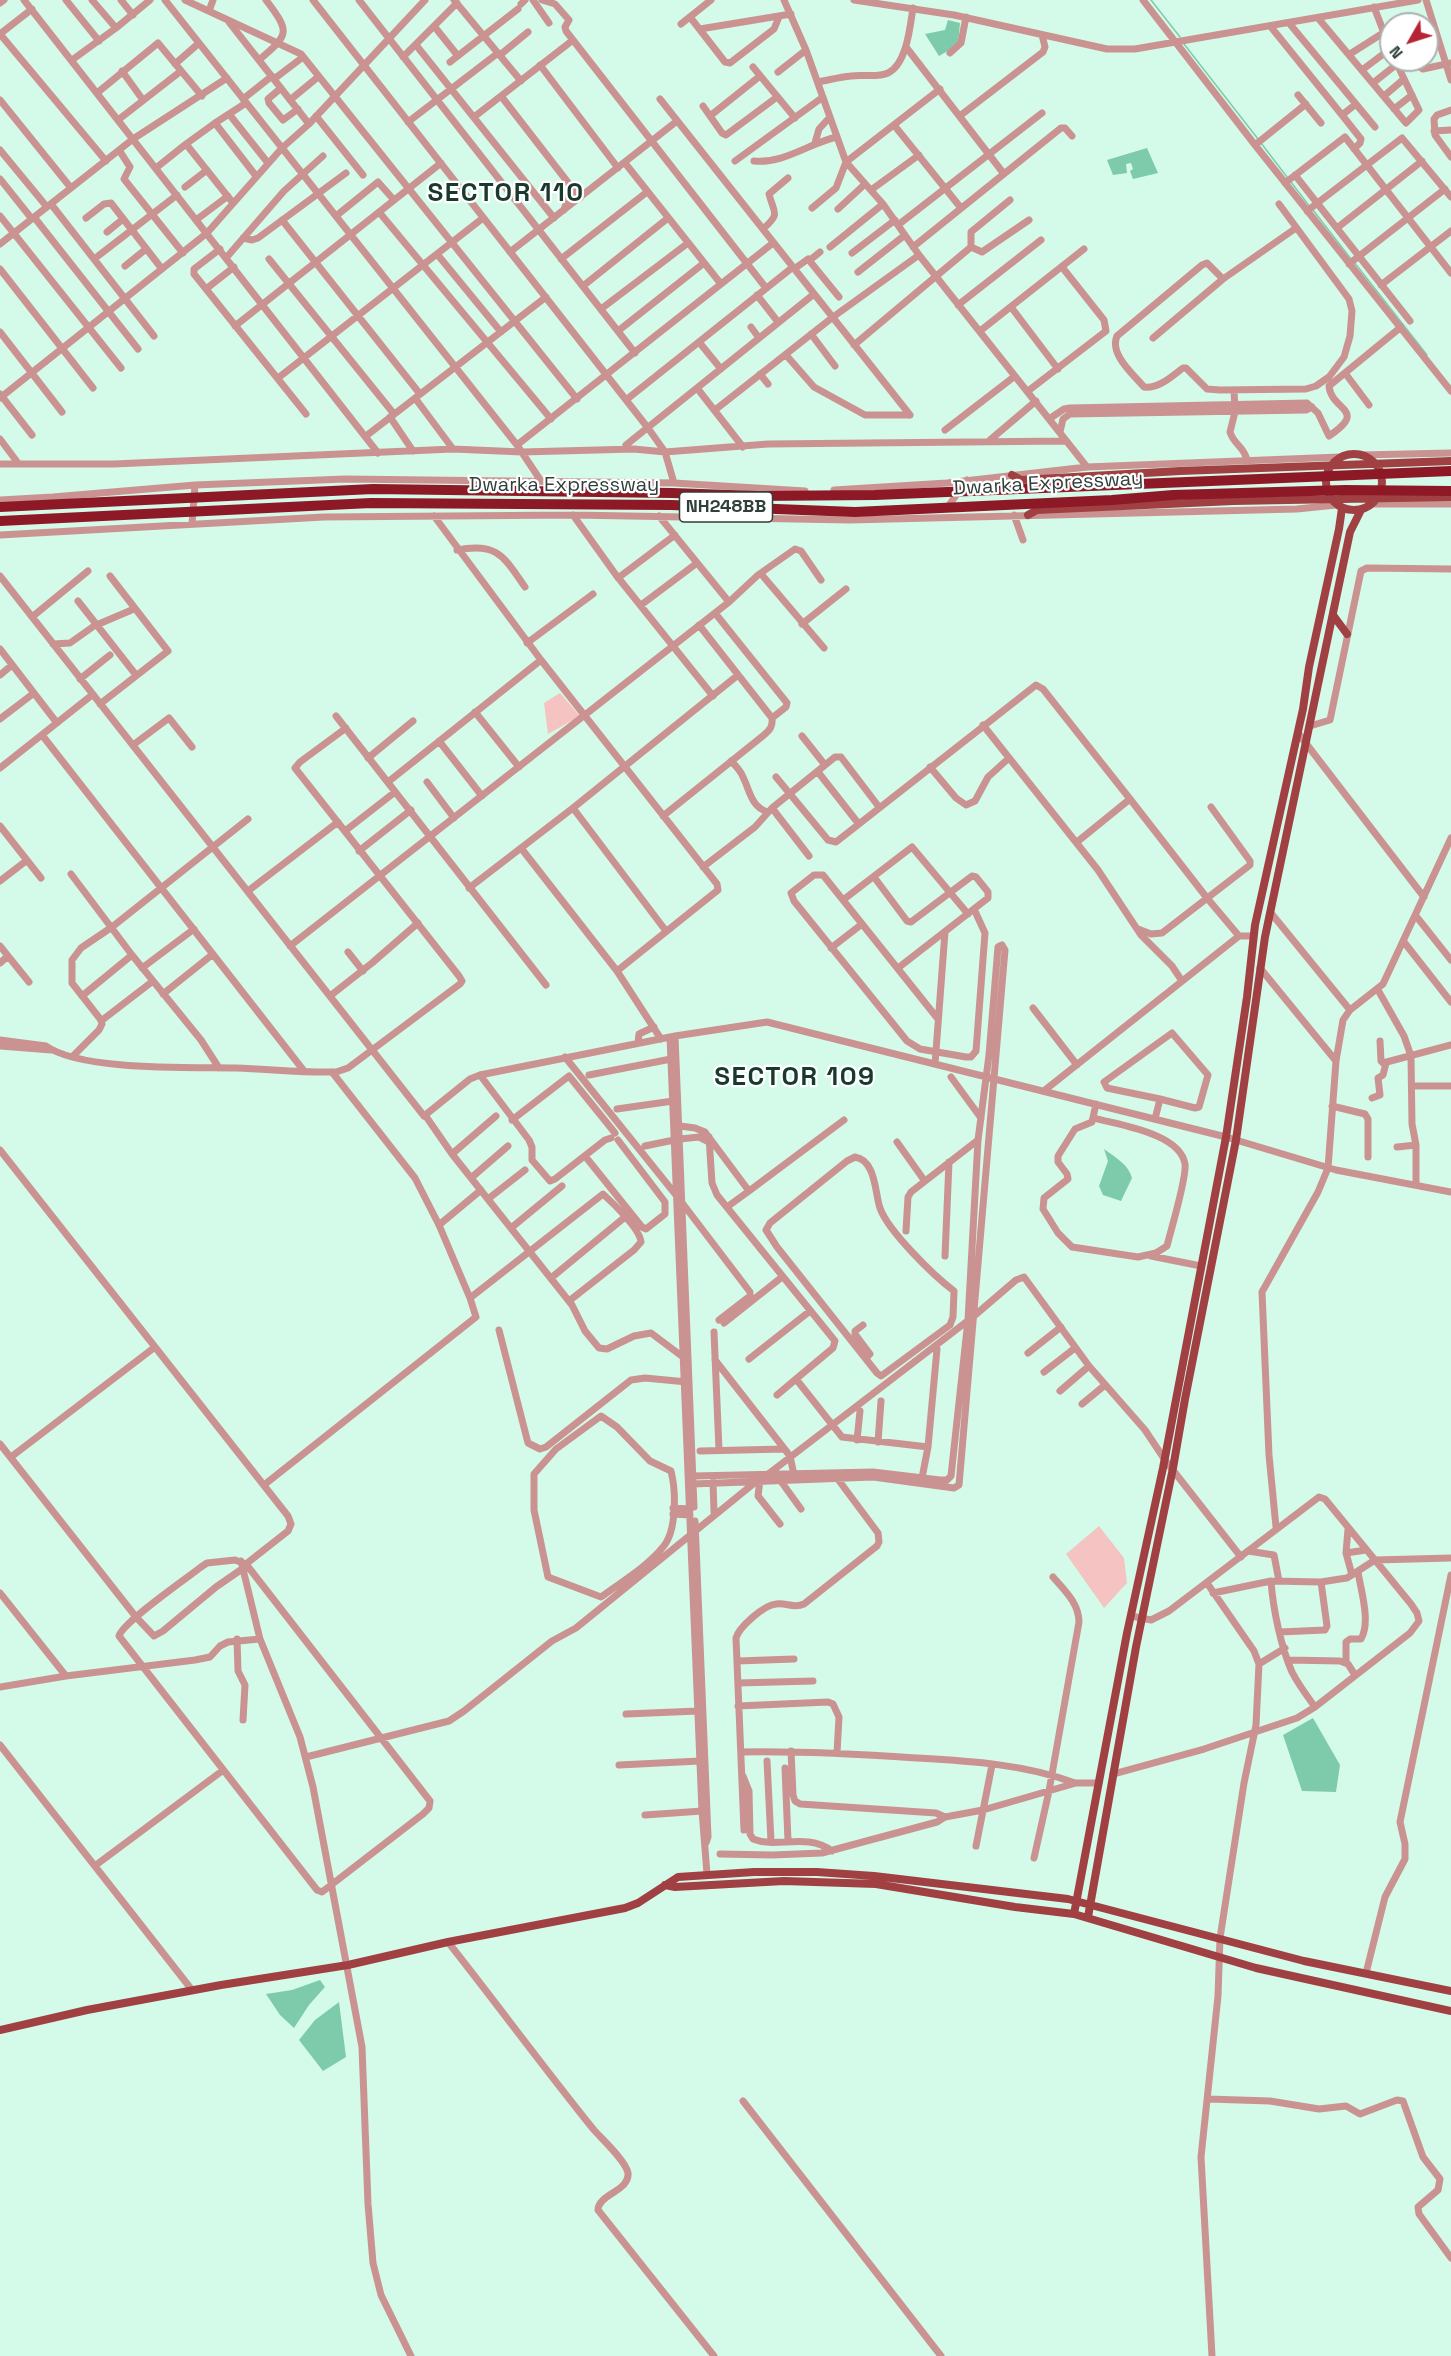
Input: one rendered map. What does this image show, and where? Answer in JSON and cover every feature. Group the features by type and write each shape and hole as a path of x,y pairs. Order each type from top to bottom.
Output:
{"highway":[{"name":"Dwarka Expressway","path":"0,507 372,489 758,496 875,495 1451,471"},
{"name":"Dwarka Expressway","path":"0,521 371,503 671,505 855,512 1112,500 1184,494 1352,490 1451,491"}],"main road":[{"path":"1349,454 1361,455 1375,464 1382,480 1381,490 1372,504 1361,510 1354,511 1339,506 1330,498 1326,480 1333,463 1340,457 1349,454"},
{"path":"1012,475 1021,480 1180,471 1451,461"},
{"path":"1028,515 1037,510 1233,501 1451,497"},
{"path":"1074,1914 1131,1616 1165,1460 1226,1137 1247,997 1253,936 1298,733 1339,529 1339,506"},
{"path":"1088,1917 1142,1620 1236,1140 1260,968 1350,532 1361,510"},
{"path":"1333,615 1347,634"},
{"path":"0,2030 87,2010 192,1990 348,1965 448,1942 625,1908 638,1903 678,1877 707,1874 817,1872 874,1876 1077,1901 1304,1961 1451,1991"},
{"path":"664,1885 675,1887 784,1881 876,1884 1015,1907 1074,1914 1220,1958 1451,2011"}],"street":[{"path":"24,0 378,453"},
{"path":"66,0 99,41"},
{"path":"92,0 116,28"},
{"path":"121,0 133,15"},
{"path":"72,60 150,0"},
{"path":"165,0 517,445 541,481"},
{"path":"184,0 295,50 303,57 577,399"},
{"path":"209,11 213,0"},
{"path":"259,60 278,43 284,32 284,25 266,0"},
{"path":"313,0 648,428 665,452 674,483"},
{"path":"359,0 635,353"},
{"path":"532,0 549,23"},
{"path":"542,0 555,4 569,20 564,28 766,288"},
{"path":"681,24 711,0"},
{"path":"784,0 806,50 846,162 883,204 936,277 1087,467"},
{"path":"854,0 966,17 1107,49 1135,49 1418,0"},
{"path":"1143,0 1180,41 1255,145 1307,211 1353,261 1451,391"},
{"path":"1426,0 1448,64 1451,80"},
{"path":"32,435 1,396 207,233 231,200 282,147 309,124 421,2"},
{"path":"404,57 456,2 521,81"},
{"path":"450,62 521,4"},
{"path":"818,82 852,75 878,75 890,72 897,65 906,47 913,8"},
{"path":"1374,8 1379,22"},
{"path":"32,9 0,34 106,161"},
{"path":"700,29 791,14"},
{"path":"690,16 725,62 730,63 774,29 779,17"},
{"path":"950,53 961,43 966,17"},
{"path":"1318,18 1406,123 1419,110 1401,72"},
{"path":"227,20 309,124"},
{"path":"1289,23 1375,127"},
{"path":"434,26 458,56"},
{"path":"1271,27 1361,139 1354,149"},
{"path":"408,122 528,32"},
{"path":"961,115 1042,52 1045,47 1042,35"},
{"path":"1350,54 1379,36"},
{"path":"474,117 573,40"},
{"path":"97,93 158,43 201,96"},
{"path":"175,64 199,43"},
{"path":"416,45 554,218"},
{"path":"906,47 961,115 1004,174"},
{"path":"778,72 806,50"},
{"path":"156,168 303,57"},
{"path":"1362,70 1379,58"},
{"path":"540,66 618,168"},
{"path":"753,68 795,118"},
{"path":"122,71 143,100"},
{"path":"118,120 181,71"},
{"path":"1373,83 1385,72"},
{"path":"710,116 760,76"},
{"path":"290,100 318,77"},
{"path":"0,244 134,139 227,78"},
{"path":"1384,96 1404,79"},
{"path":"281,88 268,99 269,103 283,120 298,110"},
{"path":"812,208 836,188 846,162 940,89"},
{"path":"1298,94 1321,123"},
{"path":"1394,109 1412,95"},
{"path":"501,96 580,198"},
{"path":"703,106 722,133 726,135 777,97"},
{"path":"735,161 823,98"},
{"path":"660,99 910,416 865,415 814,387 786,355"},
{"path":"0,100 71,188"},
{"path":"1255,145 1306,104"},
{"path":"1342,115 1356,104"},
{"path":"1451,110 1435,116 1434,131 1437,139 1451,157"},
{"path":"852,253 945,188 1042,113"},
{"path":"229,114 268,163"},
{"path":"316,116 363,175"},
{"path":"815,143 819,129 829,118"},
{"path":"510,252 677,121"},
{"path":"215,123 256,176"},
{"path":"894,125 961,208"},
{"path":"913,247 1061,128 1065,128 1072,136"},
{"path":"1434,131 1451,130"},
{"path":"754,161 764,162 781,158 815,143 837,137"},
{"path":"1285,183 1345,137 1451,273"},
{"path":"1307,211 1402,138 1451,197"},
{"path":"186,144 231,200"},
{"path":"0,150 49,206 154,336"},
{"path":"120,150 130,167 124,179 183,253"},
{"path":"871,190 919,155"},
{"path":"226,258 284,191 322,156"},
{"path":"1337,228 1422,161"},
{"path":"235,326 441,163"},
{"path":"625,163 721,284"},
{"path":"185,187 207,170"},
{"path":"243,238 252,240 258,238 346,173"},
{"path":"1295,175 1337,228 1353,261 1381,285 1410,321"},
{"path":"763,229 774,220 776,215 775,206 769,194 788,178"},
{"path":"0,179 138,349"},
{"path":"336,216 378,182 394,200"},
{"path":"838,209 865,184"},
{"path":"564,210 572,187"},
{"path":"1353,261 1444,189"},
{"path":"561,259 647,192"},
{"path":"98,256 177,195"},
{"path":"196,219 231,200"},
{"path":"972,247 971,232 1010,200"},
{"path":"86,218 108,202 162,269"},
{"path":"830,247 883,204"},
{"path":"1223,279 1212,266 1207,263 1202,265 1117,336 1115,351 1144,387 1158,386 1186,368 1207,389 1234,390 1311,388 1333,373 1347,351 1352,326 1349,299 1279,204"},
{"path":"379,212 550,419"},
{"path":"0,216 121,368"},
{"path":"278,378 483,218"},
{"path":"583,286 668,218"},
{"path":"106,232 123,219"},
{"path":"282,220 418,396 453,449"},
{"path":"972,247 982,252 1029,220"},
{"path":"1153,338 1223,279 1296,228"},
{"path":"1381,285 1451,231"},
{"path":"858,272 905,235"},
{"path":"958,305 1041,240"},
{"path":"601,309 688,243"},
{"path":"517,445 773,243"},
{"path":"854,345 972,247"},
{"path":"124,266 146,249"},
{"path":"220,249 194,271 306,414"},
{"path":"980,331 1084,249"},
{"path":"626,400 766,288 820,252"},
{"path":"437,254 501,332"},
{"path":"715,410 832,317 919,255"},
{"path":"269,259 392,416 413,451"},
{"path":"810,260 839,297"},
{"path":"618,331 704,263"},
{"path":"206,289 234,267"},
{"path":"1028,391 1106,331 1104,320 1062,267"},
{"path":"0,269 93,388"},
{"path":"627,445 814,294"},
{"path":"757,295 778,322"},
{"path":"366,436 546,297"},
{"path":"1011,307 1058,369"},
{"path":"751,327 759,338"},
{"path":"1049,419 1070,414 1246,408 1307,403 1318,413 1329,436 1345,425 1346,413 1329,388 1331,384 1401,327"},
{"path":"0,332 62,412"},
{"path":"811,334 835,366"},
{"path":"699,342 721,369"},
{"path":"1345,373 1369,405"},
{"path":"760,374 768,384"},
{"path":"945,430 1015,376"},
{"path":"697,388 743,447"},
{"path":"1234,390 1235,408 1230,432 1235,442 1245,451 1247,460"},
{"path":"1245,390 1246,408"},
{"path":"989,440 1036,401"},
{"path":"1060,416 1060,432"},
{"path":"0,439 18,463"},
{"path":"0,464 114,464 453,449 522,452 633,449 665,452 743,447 989,440 1066,441"},
{"path":"1361,455 1451,453"},
{"path":"0,500 195,485 345,479 674,483 807,491 856,490 1087,467 1340,457"},
{"path":"940,518 967,480"},
{"path":"192,524 195,485"},
{"path":"1372,504 1451,504"},
{"path":"0,535 324,516 573,515 729,519 940,518 1339,506"},
{"path":"573,515 618,578 713,696"},
{"path":"1014,515 1023,540"},
{"path":"434,516 457,550 541,660 717,884 717,893 617,971"},
{"path":"659,516 729,602"},
{"path":"618,578 675,535"},
{"path":"457,550 489,549 500,554 525,587"},
{"path":"290,946 795,549 798,549 821,580"},
{"path":"641,605 698,563"},
{"path":"1310,726 1330,720 1359,574 1364,569 1451,569"},
{"path":"32,617 88,571"},
{"path":"762,574 824,648"},
{"path":"0,576 425,1115 452,1154 569,1301 585,1331 599,1348 607,1349 634,1336 651,1333 683,1357"},
{"path":"100,704 136,675 166,655 168,651 110,576"},
{"path":"802,624 846,589"},
{"path":"528,643 593,594"},
{"path":"78,601 136,675"},
{"path":"53,644 70,643 96,625 134,609"},
{"path":"663,816 770,729 772,718 786,707 787,703 715,613"},
{"path":"699,625 772,718"},
{"path":"0,649 57,723"},
{"path":"80,679 110,655"},
{"path":"388,782 541,660"},
{"path":"0,675 12,665"},
{"path":"469,888 573,808 738,675"},
{"path":"776,777 832,843 1032,686 1040,686 1239,936"},
{"path":"0,719 34,693"},
{"path":"0,768 92,694"},
{"path":"475,712 519,767"},
{"path":"336,716 546,985"},
{"path":"132,746 169,718 192,747"},
{"path":"368,758 413,721"},
{"path":"983,725 1077,842 1146,941 1176,971 1182,981"},
{"path":"0,1046 51,1050 130,1065 332,1072 348,1068 446,996 462,981 295,768 346,728"},
{"path":"1298,733 1424,897"},
{"path":"42,735 304,1071"},
{"path":"802,736 825,765"},
{"path":"440,741 482,796"},
{"path":"703,867 755,827 770,810 835,757 841,757 879,807"},
{"path":"930,766 956,798 966,805 975,801 988,777 1009,758"},
{"path":"731,761 742,774 754,803 770,810 809,856"},
{"path":"818,772 858,823"},
{"path":"427,782 454,818"},
{"path":"345,831 395,792"},
{"path":"1077,842 1130,800"},
{"path":"1137,929 1151,934 1162,933 1246,869 1250,861 1211,807"},
{"path":"573,808 666,931"},
{"path":"359,851 411,810"},
{"path":"102,1021 72,983 72,958 81,948 112,927 248,819"},
{"path":"248,891 338,822"},
{"path":"0,826 41,878"},
{"path":"1276,1527 1269,1455 1261,1296 1266,1282 1318,1192 1328,1168 1340,1027 1350,1010 1378,990 1388,976 1451,838"},
{"path":"843,900 912,847 950,893 971,912 985,933 976,1051 971,1057 936,1053 916,1048 907,1041 794,902 791,893 819,873 938,1019"},
{"path":"521,848 617,971 661,1039"},
{"path":"0,881 26,861"},
{"path":"70,874 201,1040 219,1068"},
{"path":"874,877 907,921 911,922 972,876 976,877 989,895 971,912 898,968"},
{"path":"1271,913 1350,1010"},
{"path":"1416,916 1451,960"},
{"path":"330,996 418,923"},
{"path":"831,948 862,924"},
{"path":"142,968 194,929"},
{"path":"935,1064 945,932"},
{"path":"1045,1090 1239,936 1253,936"},
{"path":"1404,942 1451,1002"},
{"path":"693,1480 713,1482 881,1478 954,1488 959,1485 971,1318 971,1293 978,1140 989,1055 998,947 1002,945 1005,950 994,1079 971,1293"},
{"path":"0,946 29,982"},
{"path":"348,952 363,970"},
{"path":"163,994 213,954"},
{"path":"82,996 132,955"},
{"path":"0,963 8,956"},
{"path":"1260,968 1336,1061"},
{"path":"73,1056 99,1030 102,1021 153,981"},
{"path":"1378,990 1404,1036 1411,1056 1416,1185"},
{"path":"1033,1008 1077,1065"},
{"path":"425,1115 470,1079 480,1075 638,1043 767,1022 1226,1137 1328,1168 1451,1192"},
{"path":"638,1043 639,1034 654,1027"},
{"path":"1172,1033 1205,1070 1208,1079 1201,1103 1195,1108 1160,1099 1107,1088 1104,1082 1172,1033"},
{"path":"672,1037 671,1059 677,1140 690,1512 708,1837 706,1843 707,1874"},
{"path":"672,1037 680,1126 677,1140"},
{"path":"0,1040 46,1046 51,1050"},
{"path":"1380,1041 1381,1061 1386,1063 1451,1045"},
{"path":"565,1057 750,1292 750,1296 721,1322 782,1277"},
{"path":"589,1075 671,1059"},
{"path":"1372,1098 1380,1095 1378,1078 1383,1075 1386,1063"},
{"path":"264,1485 474,1320 475,1312 471,1298 440,1225 411,1172 332,1072"},
{"path":"480,1075 529,1140 534,1162 550,1181 605,1140 615,1137"},
{"path":"512,1120 569,1076 665,1202 666,1211"},
{"path":"951,1077 981,1118"},
{"path":"1413,1086 1451,1086"},
{"path":"1155,1119 1160,1099"},
{"path":"616,1109 673,1101"},
{"path":"1095,1104 1094,1118 1089,1124 1076,1129 1058,1156 1058,1162 1068,1179 1044,1198 1043,1209 1058,1233 1072,1247 1138,1257 1149,1256 1201,1266"},
{"path":"1332,1106 1365,1114 1368,1119 1368,1157"},
{"path":"452,1154 496,1116"},
{"path":"1094,1118 1162,1138 1176,1148 1183,1158 1185,1170 1167,1245 1149,1256"},
{"path":"727,1207 844,1120"},
{"path":"680,1126 695,1128 709,1139 749,1191"},
{"path":"645,1146 699,1137 709,1139"},
{"path":"709,1139 714,1189 782,1277 833,1337 835,1345 777,1395"},
{"path":"906,1231 908,1197 911,1192 978,1140"},
{"path":"897,1142 924,1180"},
{"path":"1397,1146 1416,1145"},
{"path":"471,1178 508,1146"},
{"path":"0,1150 264,1485 288,1516 291,1524 288,1531 156,1636 152,1635 0,1444"},
{"path":"585,1156 644,1229 666,1211 676,1211"},
{"path":"954,1291 950,1325 881,1376 777,1247 766,1230 770,1223 855,1157 863,1160 876,1184 882,1213 913,1253 954,1291 971,1293"},
{"path":"945,1256 949,1162"},
{"path":"488,1199 525,1170"},
{"path":"511,1227 562,1186"},
{"path":"440,1225 481,1190"},
{"path":"471,1298 600,1195 606,1196 641,1239 639,1245 569,1301"},
{"path":"665,1202 678,1200"},
{"path":"678,1200 676,1211 683,1357 693,1480 698,1711 703,1838 706,1843"},
{"path":"550,1278 625,1217"},
{"path":"767,1475 971,1318 1016,1280 1024,1277 1075,1348 1144,1430 1241,1557"},
{"path":"954,1301 971,1303"},
{"path":"749,1359 810,1311"},
{"path":"693,1480 873,1472 947,1480 951,1476 971,1318"},
{"path":"863,1326 855,1331 855,1334 870,1353 866,1358"},
{"path":"1028,1353 1061,1327"},
{"path":"499,1330 528,1443 540,1449 546,1447 631,1380 645,1378 686,1382"},
{"path":"714,1332 719,1450"},
{"path":"11,1457 156,1347"},
{"path":"1044,1372 1075,1348"},
{"path":"922,1478 928,1447 937,1349"},
{"path":"715,1360 790,1456 794,1475"},
{"path":"1060,1391 1089,1366"},
{"path":"796,1379 842,1437 928,1447"},
{"path":"1082,1404 1105,1385"},
{"path":"878,1442 881,1401"},
{"path":"857,1440 860,1411"},
{"path":"601,1416 617,1427 650,1461 671,1471 675,1487 673,1511 672,1531 664,1547 602,1597 548,1577 534,1510 534,1474 556,1449 601,1416"},
{"path":"700,1451 784,1449"},
{"path":"744,1830 735,1642 738,1632 748,1621 772,1604 795,1607 804,1604 877,1546 878,1533 837,1478"},
{"path":"306,1757 434,1726 455,1718 552,1641 576,1628 759,1480"},
{"path":"759,1480 758,1496 780,1524"},
{"path":"780,1480 801,1509"},
{"path":"738,1497 739,1481"},
{"path":"713,1482 714,1512"},
{"path":"1113,1774 1297,1718 1315,1707 1410,1633 1419,1621 1417,1613 1375,1560 1325,1499 1319,1497 1276,1527 1241,1557 1169,1611 1151,1620 1131,1616"},
{"path":"673,1511 690,1512"},
{"path":"1348,1529 1346,1553 1355,1573 1365,1618 1361,1639 1346,1642 1346,1662 1355,1676"},
{"path":"1346,1553 1366,1550"},
{"path":"1248,1551 1274,1555 1280,1632 1292,1672 1315,1707"},
{"path":"1213,1593 1275,1581 1340,1580 1375,1560 1451,1558"},
{"path":"207,1563 243,1565 382,1737 431,1805 423,1814 322,1892 317,1890 119,1636 136,1617 207,1563"},
{"path":"243,1565 260,1638 306,1757 348,1965 364,2069 368,2204 373,2263 381,2295 411,2356"},
{"path":"1366,1973 1385,1897 1405,1858 1400,1817 1451,1575"},
{"path":"1034,1858 1049,1791 1079,1622 1079,1615 1072,1600 1053,1577"},
{"path":"1280,1632 1325,1630 1327,1626 1321,1582"},
{"path":"1207,1583 1254,1651 1259,1664 1253,1733 1220,1938 1208,2099 1201,2157 1212,2356"},
{"path":"0,1593 66,1676"},
{"path":"0,1687 210,1657 223,1644 237,1639 260,1638"},
{"path":"237,1639 238,1671 244,1685 243,1720"},
{"path":"1259,1664 1285,1648"},
{"path":"737,1661 794,1659"},
{"path":"1288,1660 1346,1662"},
{"path":"738,1683 813,1681"},
{"path":"738,1706 828,1702 833,1704 839,1717 837,1753"},
{"path":"626,1714 698,1711"},
{"path":"0,1745 192,1990"},
{"path":"791,1751 793,1795 795,1801 800,1804 936,1813 945,1817"},
{"path":"741,1752 837,1753 992,1765 1051,1774 1076,1783"},
{"path":"619,1765 700,1761"},
{"path":"767,1761 771,1841"},
{"path":"976,1845 992,1765"},
{"path":"784,1768 788,1841"},
{"path":"96,1865 222,1771"},
{"path":"741,1773 748,1791 750,1836 757,1841 820,1844 832,1851"},
{"path":"720,1854 796,1855 832,1851 937,1822 945,1817 983,1810 1076,1783 1099,1783"},
{"path":"645,1815 702,1811"},
{"path":"448,1942 574,2105 622,2161 628,2174 626,2181 600,2204 598,2210 714,2356"},
{"path":"1208,2099 1270,2101 1319,2109 1347,2106 1360,2114 1400,2100 1405,2104 1423,2157 1440,2179 1438,2190 1420,2205 1419,2214 1451,2258"},
{"path":"742,2101 941,2356"}],"shaded area":[{"path":"948,20 960,23 958,45 939,56 925,34 945,30"},
{"path":"1147,148 1158,173 1133,179 1130,171 1133,169 1131,163 1126,164 1127,173 1113,175 1107,160"},
{"path":"560,693 580,716 548,734 544,703"},
{"path":"1104,1149 1125,1165 1132,1178 1121,1201 1103,1195 1099,1186 1108,1161"},
{"path":"1099,1526 1124,1558 1127,1583 1104,1608 1066,1554"},
{"path":"1313,1718 1340,1765 1336,1792 1302,1791 1283,1735"},
{"path":"320,1980 325,1987 309,2005 294,2028 280,2015 266,1994 292,1990"},
{"path":"339,2002 346,2057 323,2071 299,2040 315,2020"}],"waterway":[{"path":"1151,0 1180,37"},
{"path":"1184,44 1258,139"},
{"path":"1261,143 1287,177"},
{"path":"1291,182 1310,207"},
{"path":"1313,210 1351,259"},
{"path":"1354,262 1427,355"}],"district":[{"name":"SECTOR 110","path":"506,194"},
{"name":"SECTOR 109","path":"795,1078"}]}
